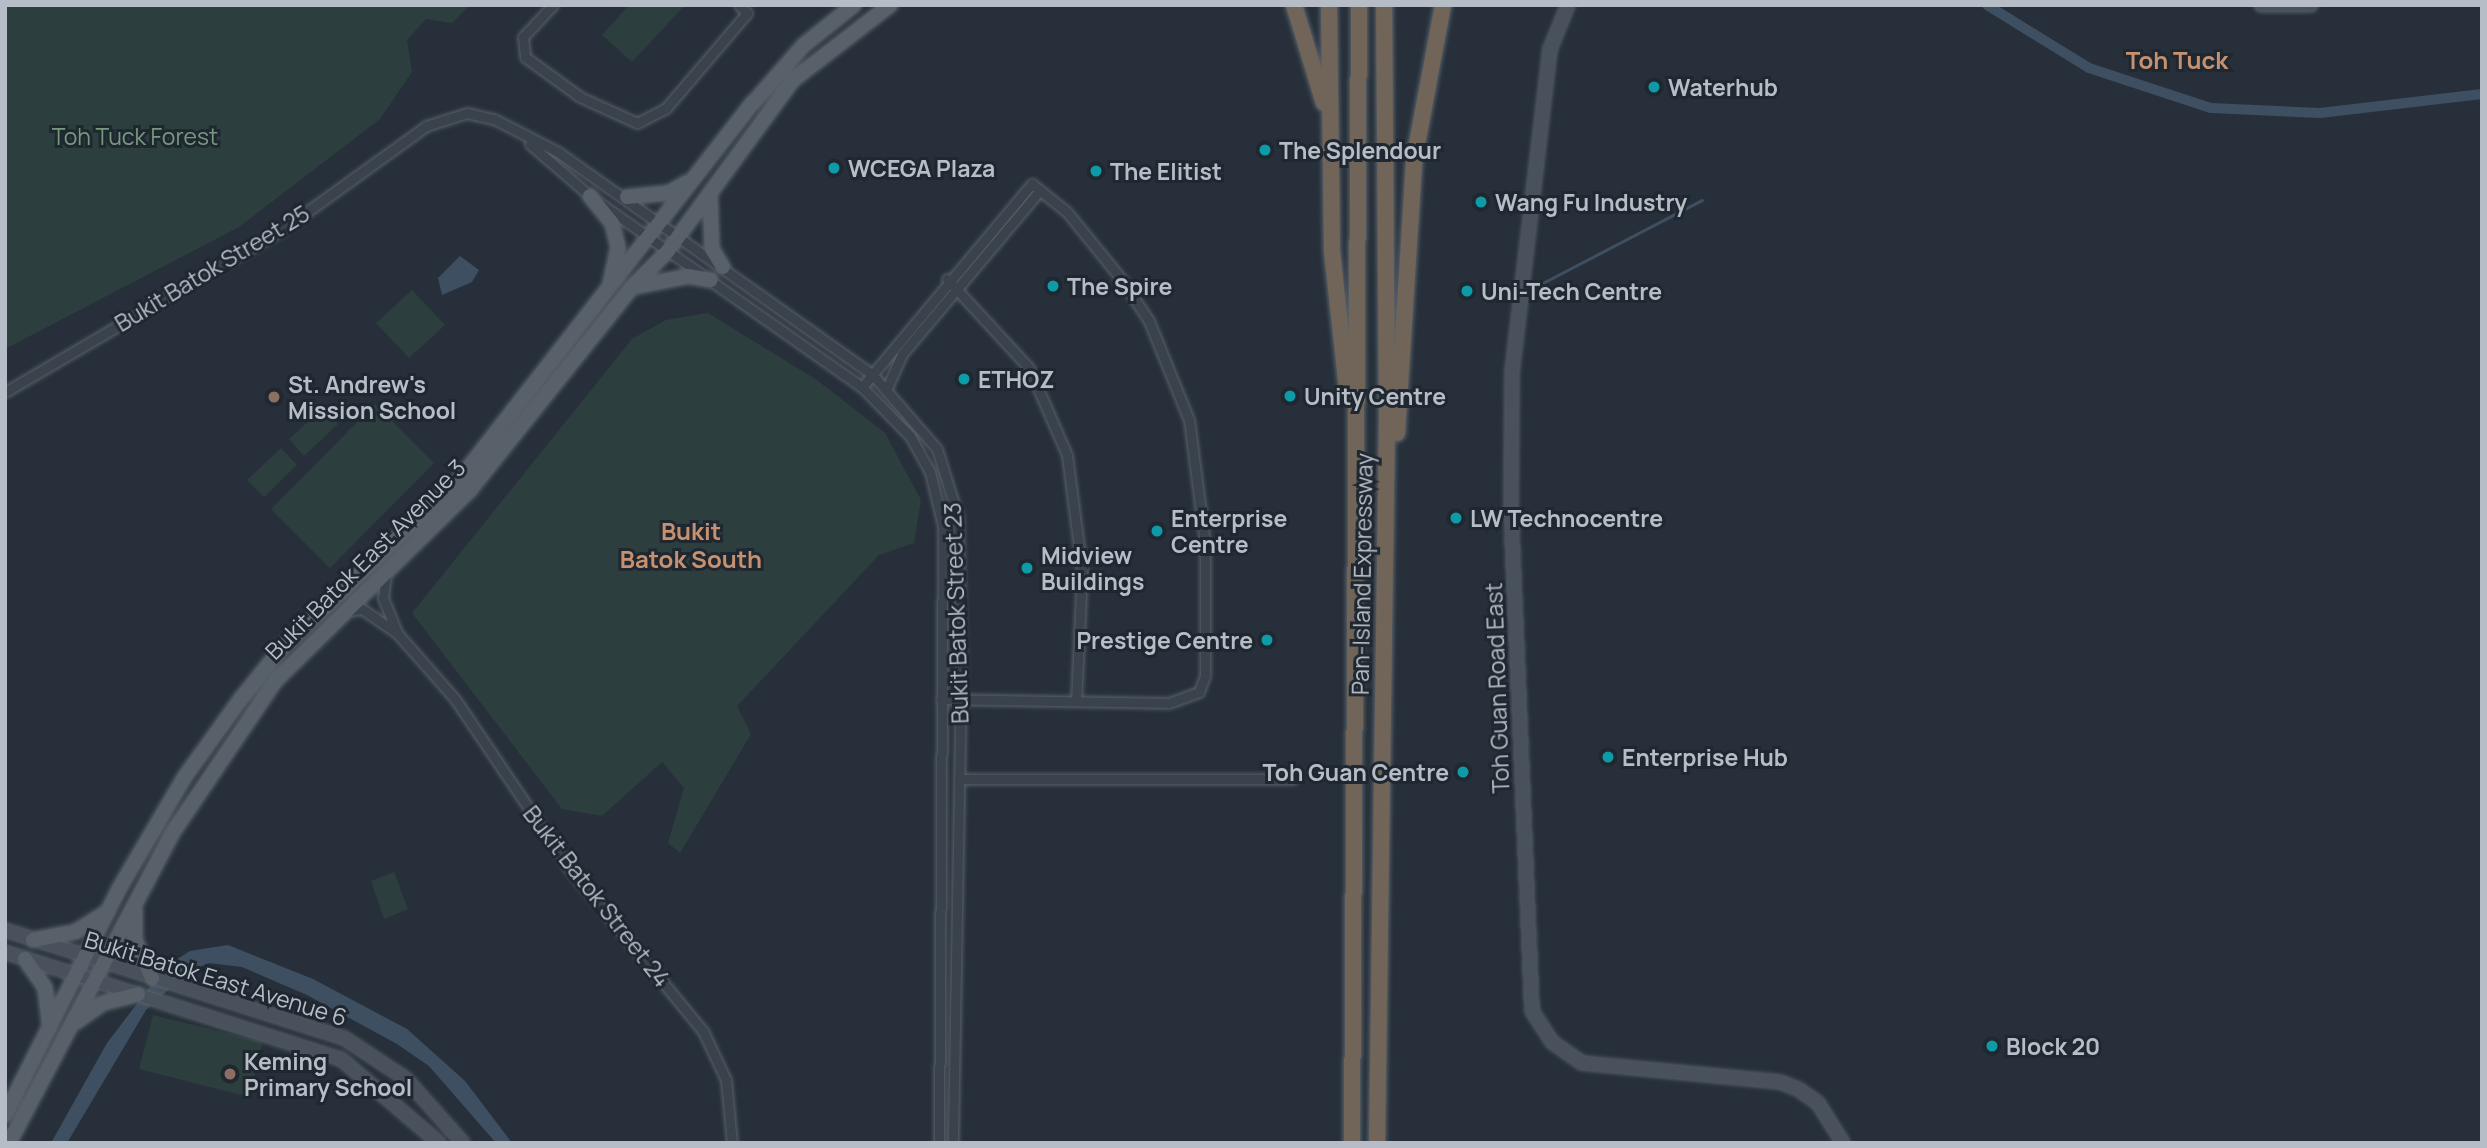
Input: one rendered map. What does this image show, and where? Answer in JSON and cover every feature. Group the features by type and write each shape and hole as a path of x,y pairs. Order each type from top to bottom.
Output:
{"highway":[{"path":"1329,5 1332,251 1353,425"},
{"name":"Pan-Island Expressway","path":"1352,1143 1353,425 1359,5"},
{"name":"Pan-Island Expressway","path":"1377,1143 1386,550 1384,5"},
{"path":"1386,550 1414,160 1443,5"},
{"path":"1295,6 1329,128"}],"main road":[{"name":"Bukit Batok East Avenue 3","path":"5,1115 109,910 184,778 266,668 459,480 608,294 646,234 775,77 854,5"},
{"name":"Bukit Batok East Avenue 3","path":"9,1143 67,1030 215,761 276,680 470,490 632,287 680,236 801,71 882,7"},
{"path":"627,197 668,193 693,180"},
{"path":"710,192 710,240 723,267"},
{"path":"590,196 612,223 618,247 608,294"},
{"path":"632,287 688,276 711,280"},
{"path":"136,906 135,940 153,979"},
{"path":"33,940 75,932 109,910"},
{"path":"25,959 45,988 50,1030"},
{"path":"67,1030 103,1003 140,995"}],"street":[{"path":"554,5 523,37 525,57 580,97 637,123 666,108 747,13 739,5"},
{"name":"Toh Guan Road East","path":"1568,5 1550,49 1513,374 1511,510 1532,1011 1552,1042 1582,1063 1780,1082 1798,1089 1818,1103 1843,1143"},
{"path":"2260,5 2311,5"},
{"name":"Bukit Batok Street 25","path":"5,393 286,227 426,126 447,116 481,115 527,141 558,152 658,219"},
{"name":"Bukit Batok Street 25","path":"527,141 590,196 646,234"},
{"path":"862,387 947,279 1032,184 1101,251 1149,321 1189,420 1203,504 1201,689 1168,703 941,699"},
{"path":"887,388 902,354 1040,190"},
{"name":"Bukit Batok Street 23","path":"658,219 872,374 887,388 937,449 953,492 961,700 953,1143"},
{"name":"Bukit Batok Street 23","path":"646,234 667,252 862,387 910,436 940,505 939,1143"},
{"path":"947,279 1029,368 1070,465 1082,571 1076,702"},
{"name":"Bukit Batok Street 24","path":"386,572 383,598 397,633"},
{"name":"Bukit Batok Street 24","path":"343,613 362,609 397,633 455,699 569,868 702,1031 726,1080 732,1143"},
{"path":"959,779 1293,779"},
{"name":"Bukit Batok East Avenue 6","path":"5,930 103,965 344,1038 406,1079 463,1143"},
{"name":"Bukit Batok East Avenue 6","path":"5,952 341,1059 439,1143"}],"green space":[{"name":"Toh Tuck Forest","path":"5,5 470,5 452,23 426,19 407,40 412,72 380,119 239,227 5,349"},
{"path":"629,5 685,5 632,62 602,35"},
{"path":"412,290 445,325 409,358 376,323"},
{"path":"708,313 817,380 885,433 921,500 914,543 879,555 737,706 751,734 680,853 668,843 684,788 662,762 602,816 562,809 412,613 632,339 666,320"},
{"path":"375,404 434,463 330,568 271,509"},
{"path":"323,408 338,424 304,456 289,439"},
{"path":"281,448 297,465 264,497 247,480"},
{"path":"394,872 408,909 384,919 371,881"},
{"path":"153,1015 263,1042 249,1097 139,1069"}],"water":[{"path":"460,256 479,270 472,282 442,295 438,278"},
{"path":"228,945 313,979 407,1029 465,1081 512,1143 496,1143 429,1066 397,1044 307,995 242,967 209,963 188,972 146,1010 67,1143 51,1143 107,1043 165,967 190,951"}],"waterway":[{"path":"1987,5 2089,68 2211,108 2320,113 2482,94"},
{"path":"1535,287 1702,200"}],"place":[{"name":"Waterhub","path":"1654,87"},
{"name":"The Splendour","path":"1265,150"},
{"name":"WCEGA Plaza","path":"834,168"},
{"name":"The Elitist","path":"1096,171"},
{"name":"Wang Fu Industry","path":"1481,202"},
{"name":"The Spire","path":"1053,286"},
{"name":"Uni-Tech Centre","path":"1467,291"},
{"name":"ETHOZ","path":"964,379"},
{"name":"Unity Centre","path":"1290,396"},
{"name":"St. Andrew's Mission School","path":"274,397"},
{"name":"LW Technocentre","path":"1456,518"},
{"name":"Enterprise Centre","path":"1157,531"},
{"name":"Midview Buildings","path":"1027,568"},
{"name":"Prestige Centre","path":"1267,640"},
{"name":"Enterprise Hub","path":"1608,757"},
{"name":"Toh Guan Centre","path":"1463,772"},
{"name":"Block 20","path":"1992,1046"},
{"name":"Keming Primary School","path":"230,1074"}],"district":[{"name":"Toh Tuck","path":"2177,60"},
{"name":"Bukit Batok South","path":"691,545"}]}
